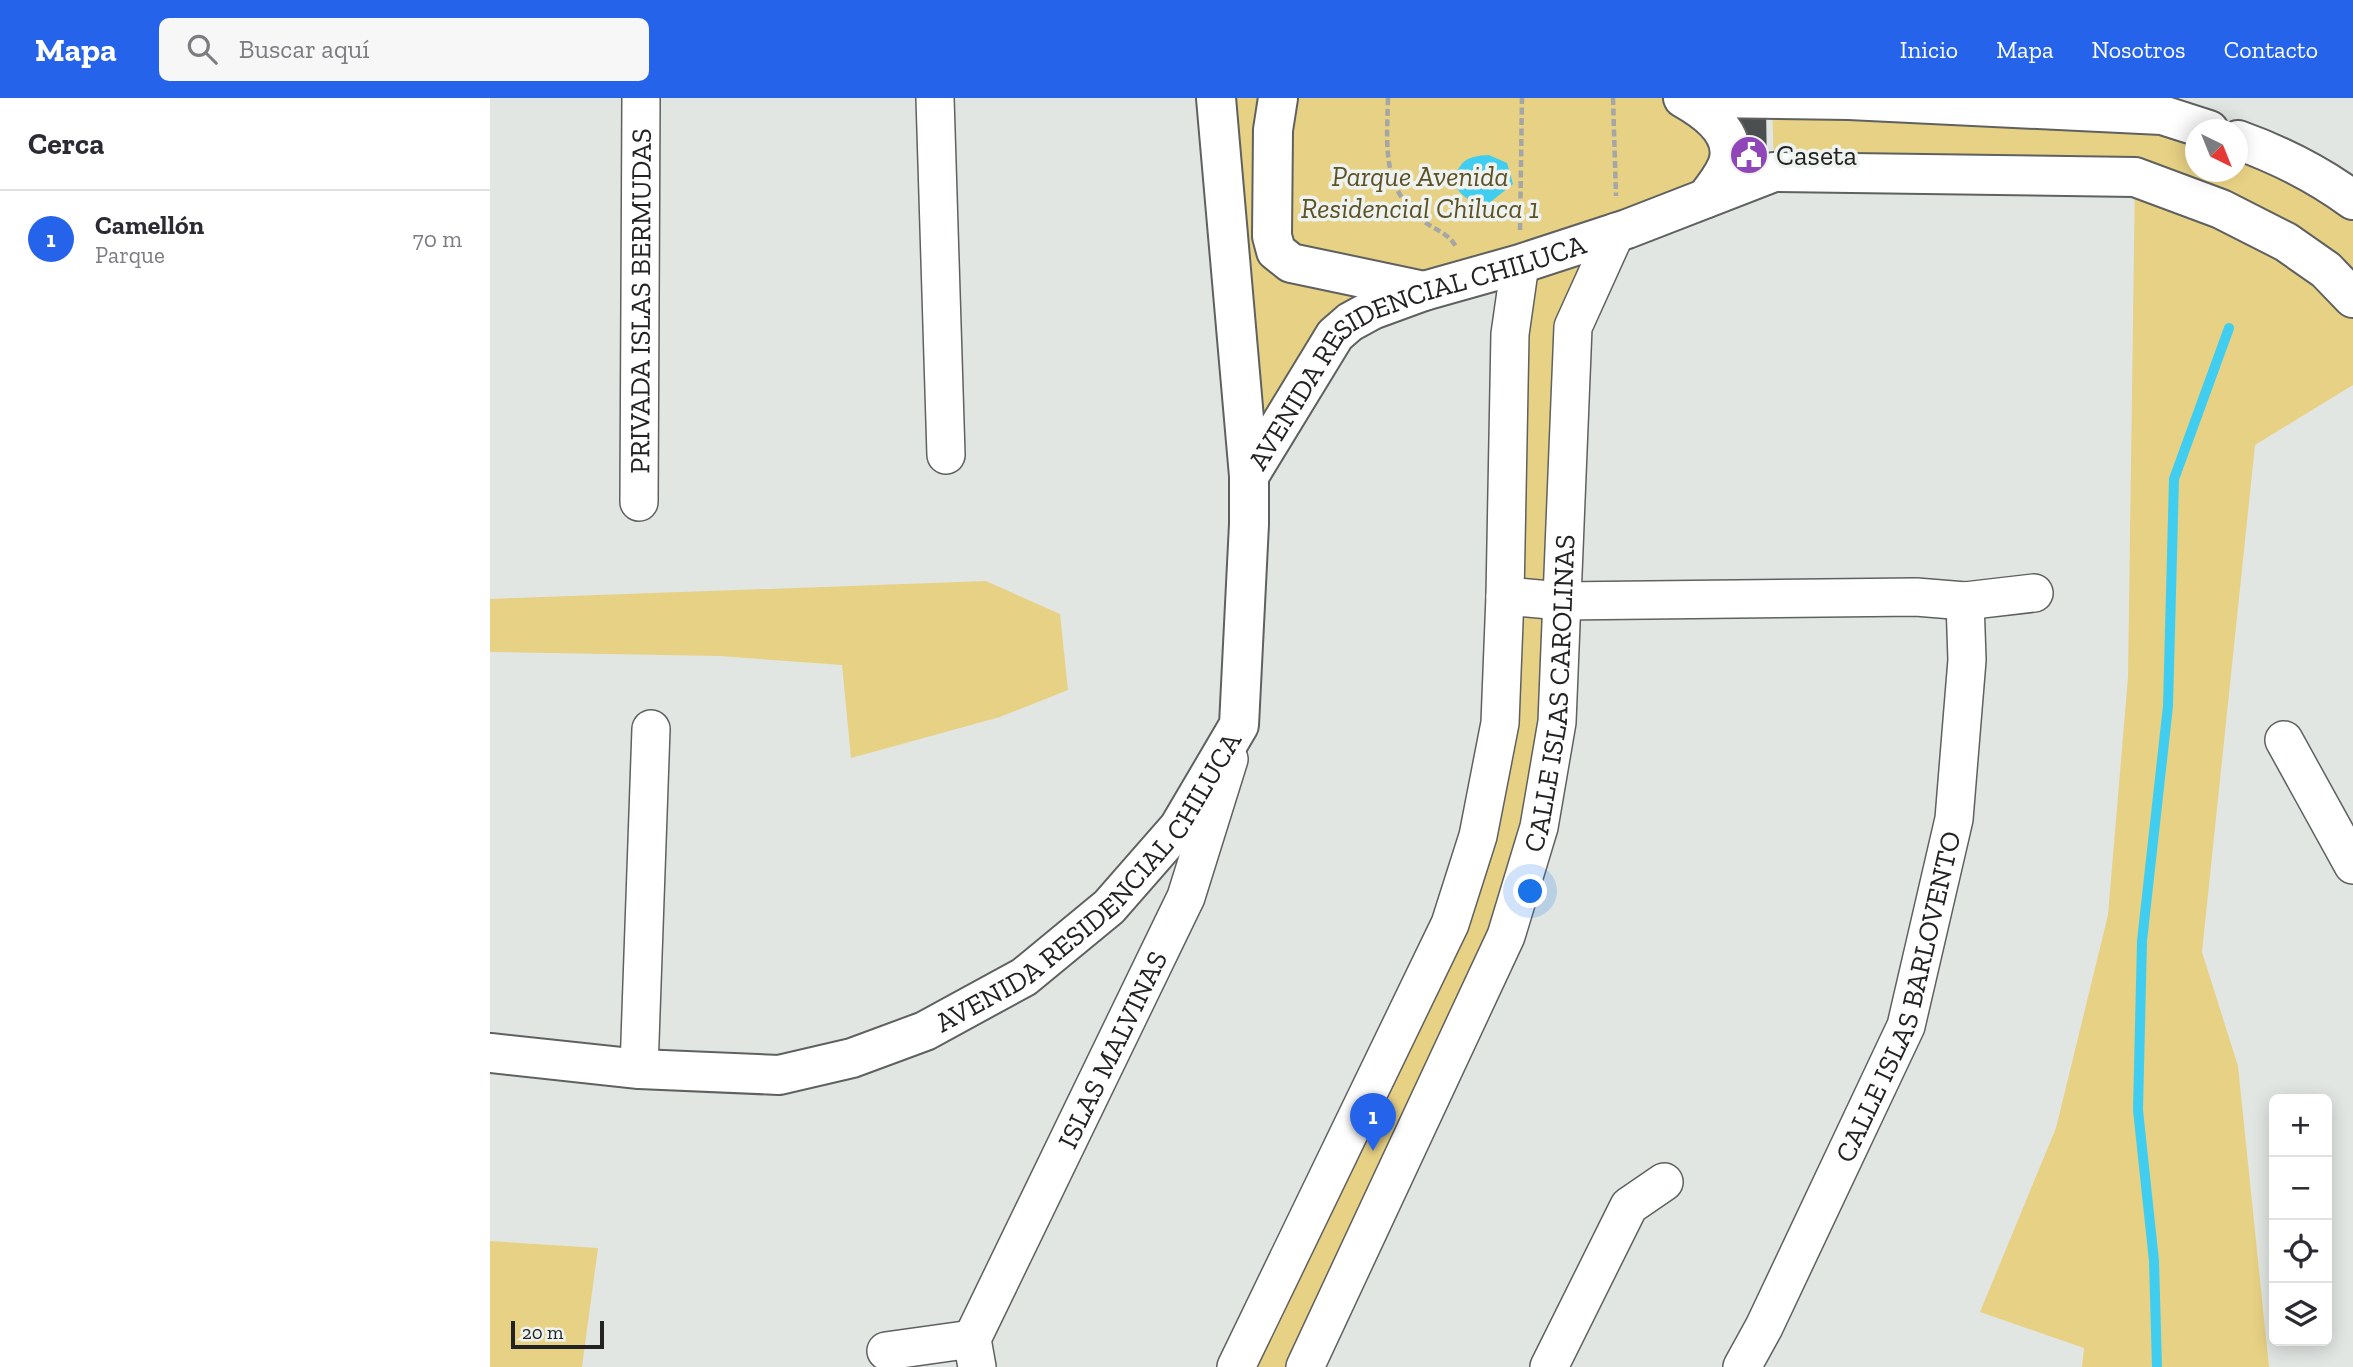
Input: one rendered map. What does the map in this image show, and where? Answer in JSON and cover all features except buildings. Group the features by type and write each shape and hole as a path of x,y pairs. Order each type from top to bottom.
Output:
{"street":[{"name":"PRIVADA ISLAS BERMUDAS","path":"639,502 641,98"},
{"path":"935,98 946,455"},
{"path":"1216,98 1249,476"},
{"path":"1278,98 1272,130 1272,236 1276,251 1291,263 1424,290"},
{"path":"1683,98 1713,117 1729,144 1728,164 1706,198"},
{"path":"1706,98 1849,100 2162,115 2185,122"},
{"path":"2248,145 2340,190 2353,200"},
{"name":"AVENIDA RESIDENCIAL CHILUCA","path":"490,1053 639,1069 779,1075 840,1061 925,1031 1024,977 1110,907 1179,827 1239,725 1249,476 1335,335 1350,322 1372,310 1424,290 1520,264 1616,232 1774,172 2135,177 2221,209 2286,242 2326,270 2353,298"},
{"name":"CALLE ISLAS CAROLINAS","path":"1306,1367 1506,936 1539,827 1557,723 1573,327 1616,232"},
{"name":"CALLE ISLAS CAROLINAS","path":"1236,1367 1450,924 1478,836 1500,723 1510,334 1520,264"},
{"path":"1505,596 1561,601 1916,597 1965,601 2034,593"},
{"name":"CALLE ISLAS BARLOVENTO","path":"1742,1367 1764,1327 1906,1026 1954,819 1967,660 1965,601"},
{"name":"ISLAS MALVINAS","path":"974,1353 1186,897 1239,725"},
{"path":"639,1069 651,729"},
{"path":"2284,740 2353,865"},
{"path":"1549,1367 1629,1206 1664,1182"},
{"path":"886,1351 974,1353"}],"path":[{"path":"1388,98 1387,149 1392,177 1400,198 1423,222 1443,232 1453,241 1459,252 1462,280"},
{"path":"1520,264 1521,98"},
{"path":"1613,98 1616,232"}],"green space":[{"name":"Parque Avenida Residencial Chiluca 1","path":"1216,98 1683,98 1728,164 1627,229 1573,327 1539,827 1305,1367 1236,1367 1478,836 1520,265 1372,310 1249,476"},
{"path":"1772,99 2185,129 2185,182 2248,182 2248,145 2353,200 2353,385 2255,445 2202,952 2238,1066 2269,1367 2082,1367 2084,1348 1980,1312 2056,1128 2108,915 2128,677 2135,178 1774,172"},
{"path":"986,581 1060,614 1068,690 1000,717 851,758 842,665 719,656 490,652 490,599"},
{"path":"490,1241 598,1248 582,1367 490,1367"}],"water":[{"path":"1489,155 1507,163 1513,184 1488,204 1467,198 1453,182 1461,164 1469,158"}],"waterway":[{"path":"2157,1367 2154,1261 2138,1110 2142,941 2168,706 2174,479 2229,328"}],"place":[{"name":"Caseta","path":"1749,155"},
{"name":"Camellón","path":"1373,1151"}]}
